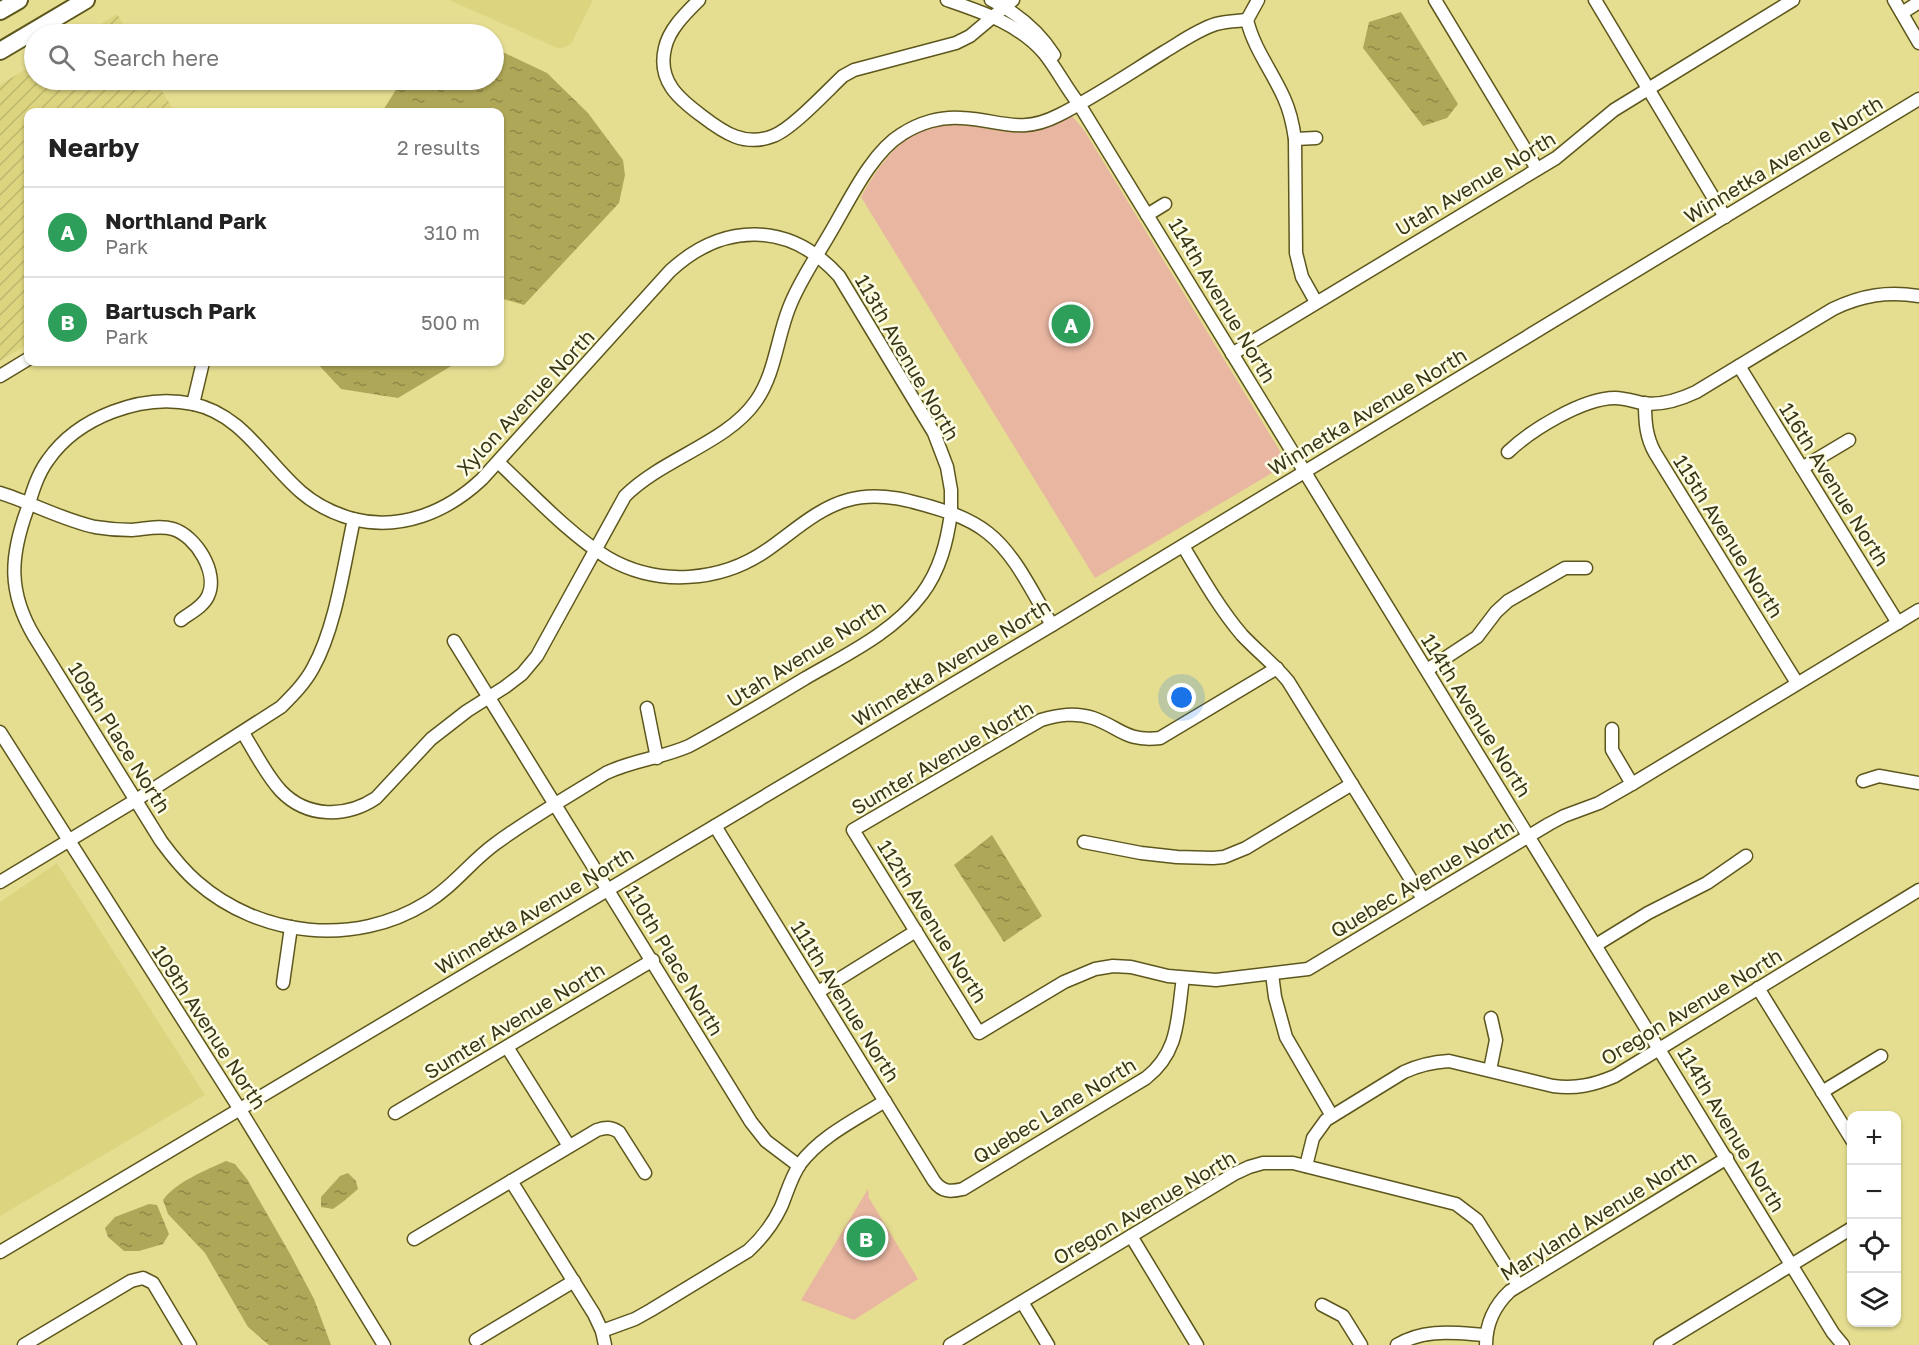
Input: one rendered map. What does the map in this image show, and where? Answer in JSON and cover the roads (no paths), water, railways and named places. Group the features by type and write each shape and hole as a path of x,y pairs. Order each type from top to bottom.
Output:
{"highway":[{"path":"0,11 19,0"},
{"path":"46,24 86,0"},
{"path":"0,51 24,37"}],"street":[{"path":"699,0 676,25 668,38 664,49 667,81 684,103 726,134 739,139 752,140 770,137 784,130 843,76 854,70 956,43 969,36 1009,3"},
{"name":"114th Avenue North","path":"947,0 993,16 1013,27 1036,45 1046,55 1079,104 1833,1333 1843,1345"},
{"name":"114th Avenue North","path":"991,0 1009,3 1045,42 1072,84 1079,104"},
{"path":"1258,0 1248,20 1254,44 1289,110 1295,139 1296,253 1302,278 1316,302"},
{"path":"1435,0 1537,170"},
{"path":"1595,0 1725,217"},
{"name":"Utah Avenue North","path":"1233,354 1537,170 1572,147 1614,110 1793,0"},
{"path":"1894,0 1919,43"},
{"path":"1902,13 1919,2"},
{"path":"243,733 272,780 293,801 321,812 344,812 365,806 376,798 431,739 467,711 522,674 537,656 625,496 638,482 736,424 748,412 758,399 768,377 789,307 798,287 873,162 888,144 909,129 931,121 955,118 1028,126 1057,116 1079,104 1201,30 1228,21 1248,20"},
{"name":"Winnetka Avenue North","path":"0,1252 1052,625 1919,99"},
{"path":"1295,139 1316,138"},
{"path":"1147,215 1165,204"},
{"name":"Xylon Avenue North","path":"29,503 48,460 65,441 114,411 137,404 164,401 193,404 225,418 242,429 302,493 319,504 354,519 383,522 405,521 427,515 466,495 662,280 685,258 718,240 736,235 757,234 789,240 817,255"},
{"name":"113th Avenue North","path":"817,255 830,266 846,286 934,433 951,490 951,513"},
{"path":"1508,452 1520,440 1586,403 1618,398 1645,403 1666,403 1681,399 1849,301 1889,294 1919,296"},
{"path":"0,376 24,361"},
{"path":"193,404 202,366"},
{"name":"116th Avenue North","path":"1738,366 1898,623"},
{"name":"115th Avenue North","path":"1645,403 1649,442 1797,683"},
{"path":"1802,468 1849,440"},
{"path":"498,462 596,550 619,563 648,574 690,578 711,575 751,560 815,516 850,499 870,496 895,498 951,513 971,521 1004,548 1052,625"},
{"path":"0,493 93,527 130,530 153,527 179,531 197,548 207,565 211,584 208,597 201,606 181,620"},
{"name":"109th Place North","path":"29,503 15,547 14,585 25,621 34,636 178,863 219,899 242,912 268,922 291,927"},
{"name":"Utah Avenue North","path":"291,927 321,931 348,930 401,916 447,889 493,845 606,773 623,765 657,758 682,749 706,737 877,636 897,622 924,592 939,564 949,530 951,513"},
{"path":"0,882 69,842 281,707 313,669 324,646 354,519"},
{"path":"1183,546 1228,617 1294,689 1423,899"},
{"path":"1427,670 1477,637 1509,601 1565,568 1586,568"},
{"name":"Quebec Avenue North","path":"979,1033 1064,982 1095,969 1113,966 1131,967 1183,978 1216,980 1300,971 1317,965 1529,836 1564,816 1599,803 1632,784 1919,610"},
{"name":"110th Place North","path":"454,641 609,888 751,1122 766,1141 799,1166"},
{"name":"Sumter Avenue North","path":"853,830 1041,720 1056,716 1085,716 1103,722 1133,738 1145,740 1160,738 1277,668"},
{"path":"647,708 657,758"},
{"path":"1612,729 1612,750 1632,784"},
{"name":"109th Avenue North","path":"0,732 239,1108 384,1345"},
{"path":"1863,781 1879,776 1919,783"},
{"path":"1084,842 1177,857 1224,857 1245,848 1352,784"},
{"name":"111th Avenue North","path":"715,826 934,1181 942,1190 947,1191"},
{"name":"112th Avenue North","path":"853,830 979,1033"},
{"path":"1596,945 1648,913 1707,883 1746,856"},
{"name":"Oregon Avenue North","path":"950,1345 1249,1167 1277,1162 1306,1166 1313,1138 1326,1120 1404,1072 1435,1062 1449,1062 1553,1086 1585,1087 1615,1076 1919,890"},
{"path":"283,983 291,927"},
{"path":"818,992 916,931"},
{"name":"Sumter Avenue North","path":"395,1113 653,960"},
{"path":"1272,974 1275,997 1286,1037 1332,1116"},
{"name":"Quebec Lane North","path":"947,1191 963,1189 1157,1070 1172,1048 1183,978"},
{"path":"1758,988 1847,1133"},
{"path":"1490,1070 1497,1040 1491,1018"},
{"path":"507,1047 569,1146"},
{"path":"1822,1092 1881,1056"},
{"path":"602,1331 643,1314 748,1251 772,1224 799,1166 813,1150 833,1134 885,1101"},
{"path":"414,1239 569,1146 605,1127 619,1132 645,1173"},
{"name":"Maryland Avenue North","path":"1486,1340 1495,1308 1503,1297 1518,1285 1726,1158"},
{"path":"1306,1166 1456,1204 1468,1211 1481,1225 1518,1285"},
{"path":"512,1181 594,1314 602,1331 605,1345"},
{"path":"1660,1345 1847,1230"},
{"path":"1131,1236 1197,1345"},
{"path":"24,1345 131,1281 143,1278 153,1283 190,1345"},
{"path":"476,1340 574,1281"},
{"path":"1022,1302 1048,1345"},
{"path":"1323,1305 1343,1316 1361,1345"},
{"path":"1396,1345 1415,1336 1430,1333 1486,1340"}],"water":[{"path":"1401,12 1458,104 1447,118 1423,126 1363,48 1369,22"},
{"path":"504,53 547,73 588,113 623,160 625,175 619,203 524,305 504,299 504,108 384,108 396,90 504,90"},
{"path":"320,366 451,366 398,398 341,389"},
{"path":"992,835 1042,916 1004,942 954,865"},
{"path":"226,1161 235,1164 247,1179 289,1252 314,1299 331,1345 269,1345 248,1327 205,1253 168,1214 163,1200 169,1194 192,1177"},
{"path":"348,1173 356,1181 358,1189 333,1209 321,1207 321,1197 340,1176"},
{"path":"149,1204 157,1205 169,1234 163,1244 139,1251 124,1251 108,1237 105,1228 115,1217"}],"place":[{"name":"Northland Park","path":"1071,324"},
{"name":"Bartusch Park","path":"866,1238"}]}
